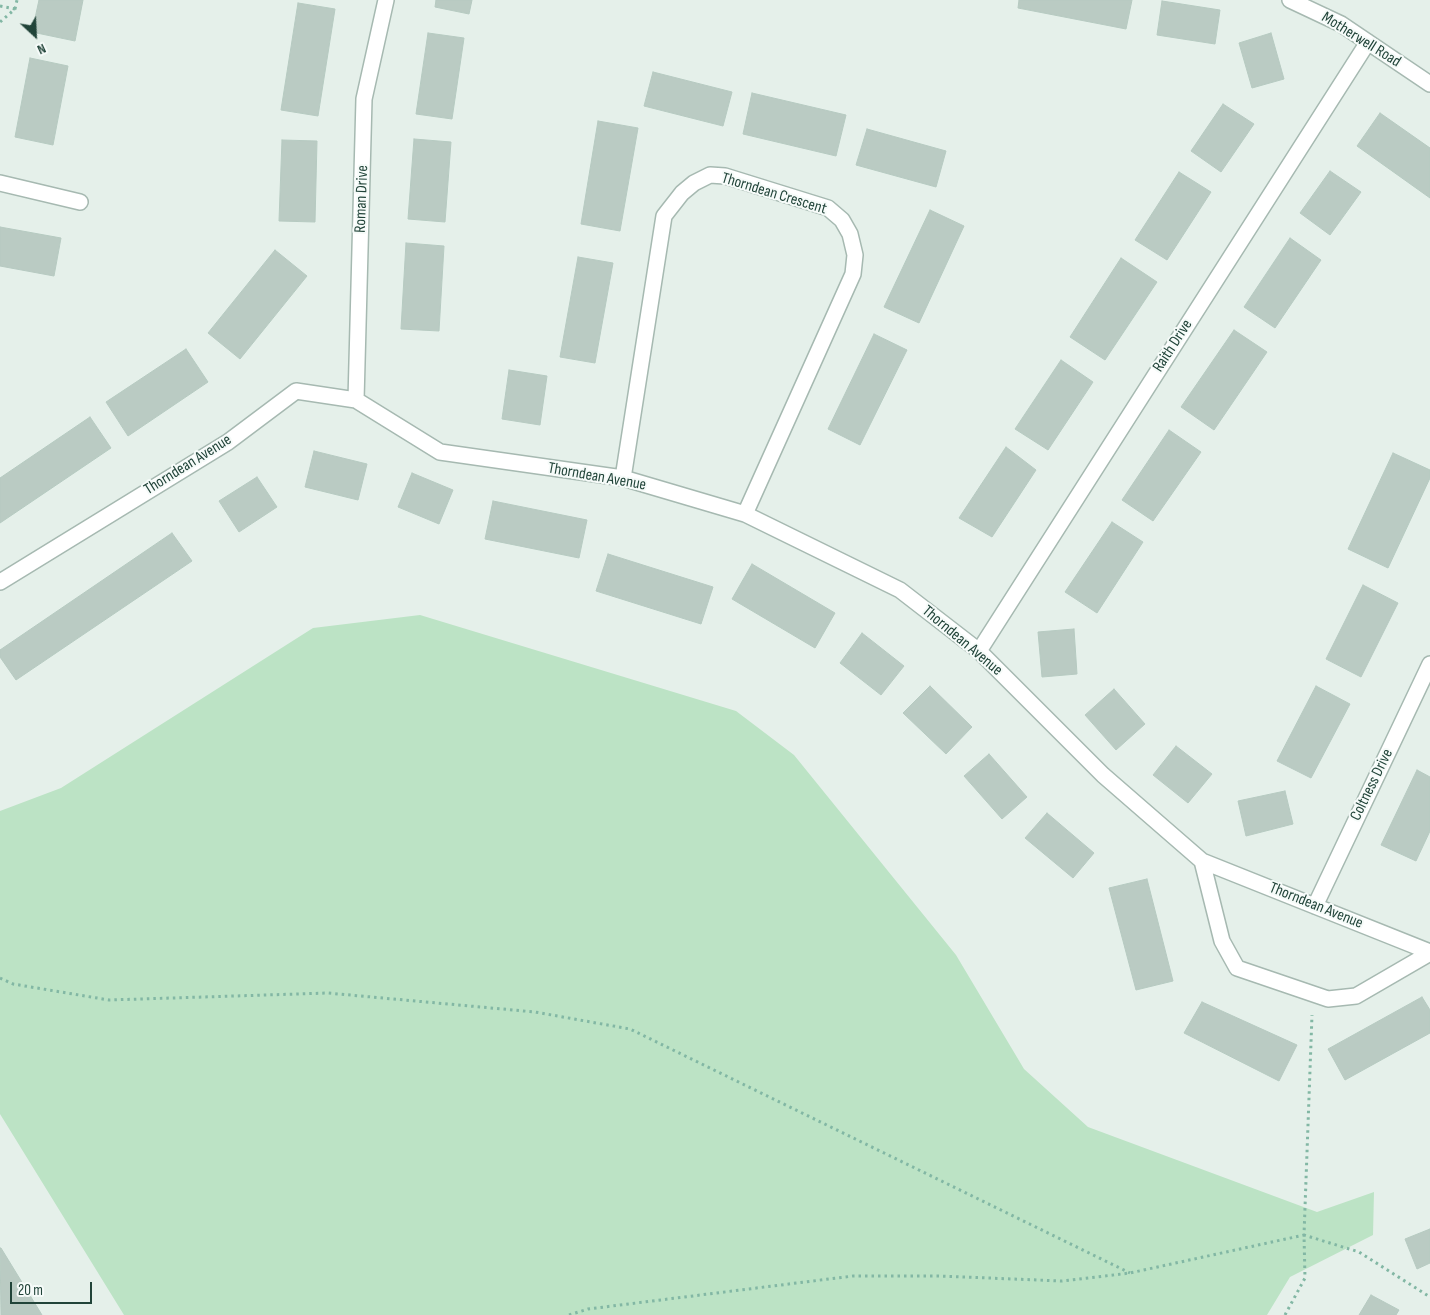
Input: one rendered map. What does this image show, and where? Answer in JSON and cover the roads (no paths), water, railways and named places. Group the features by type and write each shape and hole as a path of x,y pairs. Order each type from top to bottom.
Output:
{"street":[{"name":"Roman Drive","path":"356,400 364,99 386,0"},
{"name":"Motherwell Road","path":"1290,0 1341,24 1430,84"},
{"name":"Raith Drive","path":"979,651 1368,42"},
{"name":"Thorndean Crescent","path":"623,478 664,216 682,193 694,183 710,175 725,176 828,208 842,220 850,234 855,256 853,274 745,514"},
{"path":"0,183 80,202"},
{"name":"Thorndean Avenue","path":"0,582 228,442 296,391 356,400 440,452 623,478 745,514 900,590 979,651 1103,775 1202,861 1430,952"},
{"name":"Coltness Drive","path":"1315,906 1430,664"},
{"name":"Thorndean Avenue","path":"1202,861 1222,941 1237,968 1328,999 1356,996 1430,952"}]}
